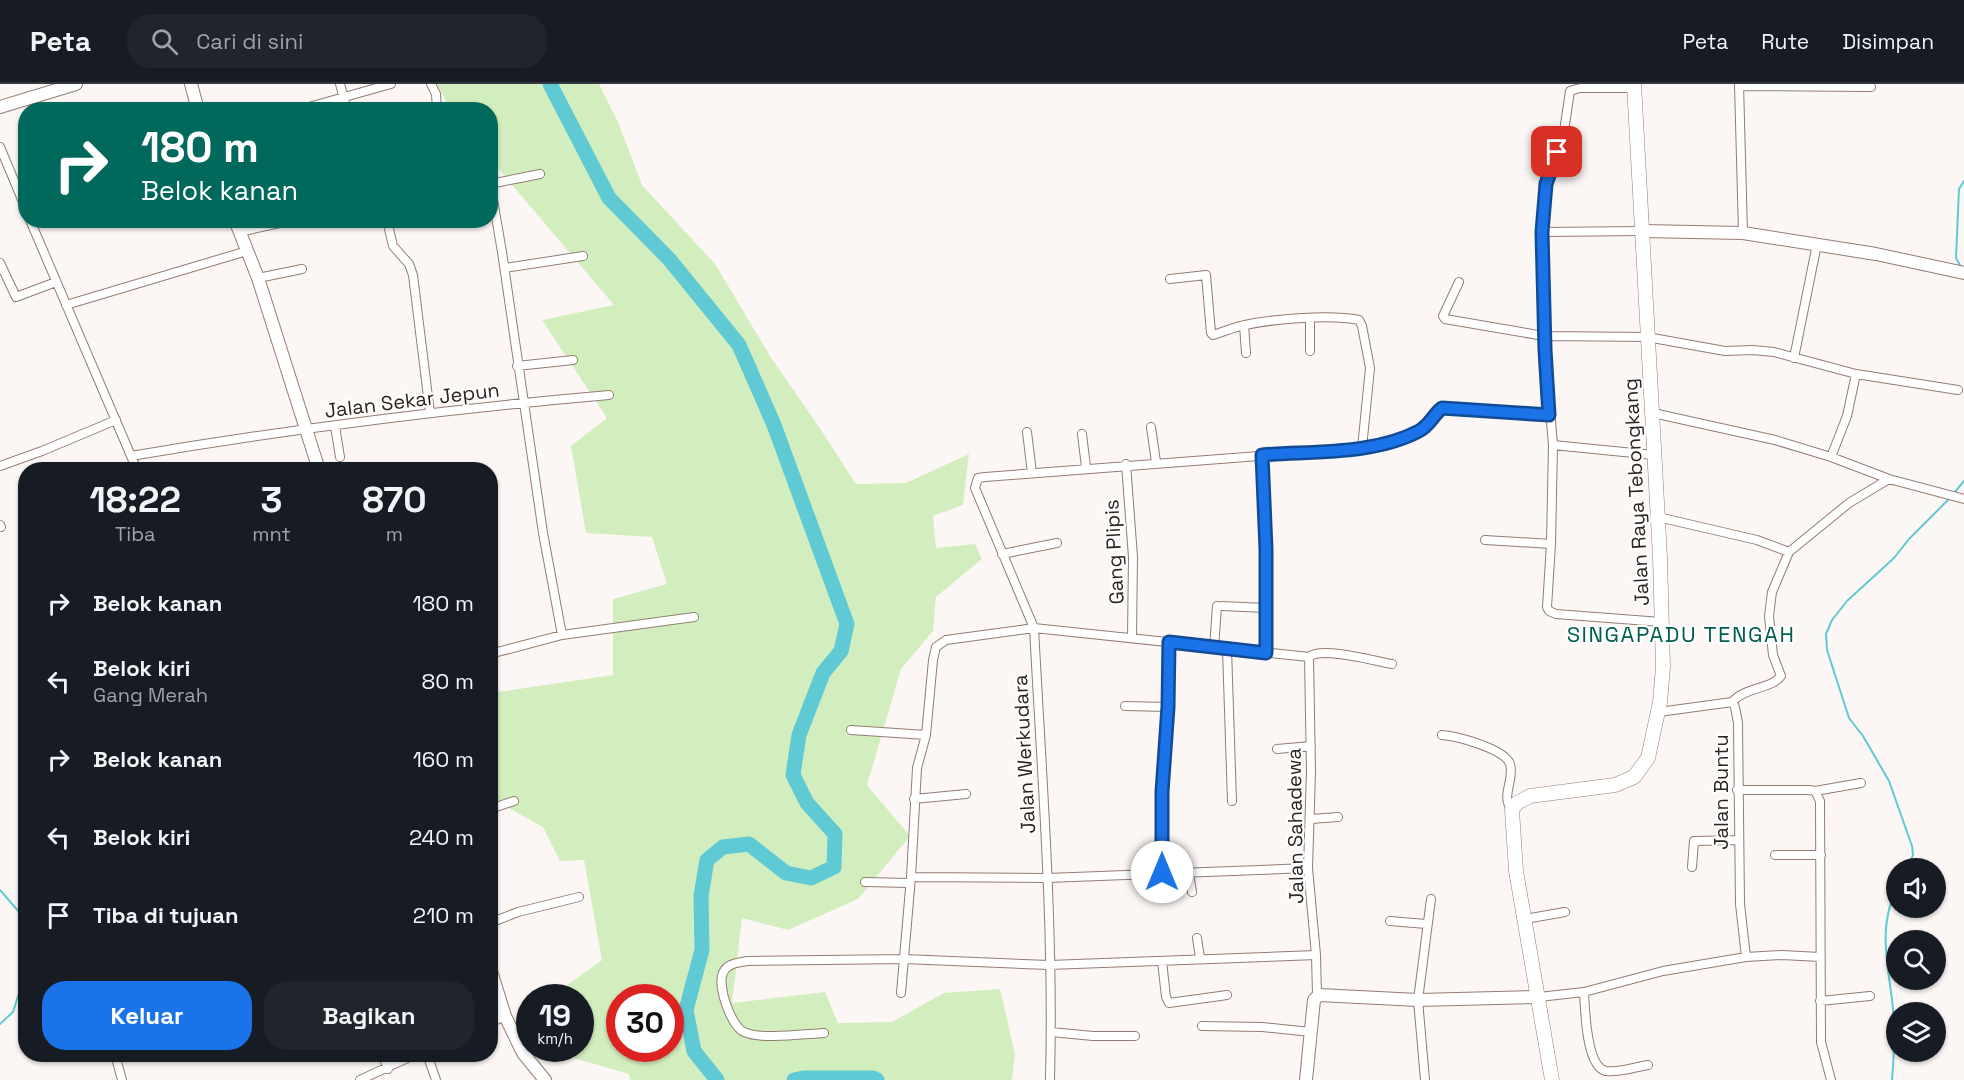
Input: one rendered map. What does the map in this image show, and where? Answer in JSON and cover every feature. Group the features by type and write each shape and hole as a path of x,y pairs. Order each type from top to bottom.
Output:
{"main road":[{"path":"0,107 75,84"},
{"path":"191,84 196,102"},
{"name":"Jalan Raya Tebongkang","path":"1512,810 1517,803 1530,796 1615,785 1634,777 1648,758 1659,712 1663,685 1658,518 1634,86"},
{"path":"238,228 258,278 316,462"},
{"path":"1643,231 1743,233 1876,254 1962,273"},
{"path":"1512,810 1516,871 1552,1080"},
{"path":"498,994 505,1016 523,1053 545,1080"},
{"path":"1306,1080 1314,1000 1317,995 1418,1000 1539,997"}],"street":[{"path":"339,84 344,102"},
{"path":"328,102 390,84"},
{"path":"431,84 436,94 436,102"},
{"path":"1743,233 1739,85 1871,87"},
{"path":"1634,86 1580,87 1570,91 1563,138 1546,184 1542,232 1544,336 1553,445 1547,607 1549,611 1556,614 1661,622"},
{"path":"0,147 18,190"},
{"path":"498,182 540,174"},
{"path":"498,226 543,533 562,634"},
{"path":"33,228 134,462"},
{"path":"389,228 393,246 403,255 413,275 430,413"},
{"path":"1542,232 1643,231"},
{"path":"1794,358 1817,244"},
{"path":"66,306 247,251"},
{"path":"505,268 583,256"},
{"path":"0,264 16,297 56,282"},
{"path":"258,278 302,269"},
{"path":"1170,279 1206,275 1212,335 1244,325 1310,319 1356,319 1362,326 1370,368 1362,448"},
{"path":"1460,282 1443,316 1444,319 1544,336 1647,337 1725,351 1774,352 1856,374 1958,390"},
{"path":"1310,319 1310,351"},
{"path":"1244,325 1246,353"},
{"path":"517,366 573,360"},
{"path":"1831,457 1847,416 1856,374"},
{"name":"Jalan Sekar Jepun","path":"131,456 218,441 430,413 609,395"},
{"path":"1034,628 975,488 978,478 1086,467 1362,448 1399,440 1419,431 1431,423 1442,408 1549,415"},
{"path":"1653,413 1775,440 1831,457 1889,479 1964,499"},
{"path":"0,466 42,452 116,420"},
{"path":"334,426 339,457"},
{"path":"1151,428 1155,462"},
{"path":"1027,432 1032,473"},
{"path":"1082,434 1086,467"},
{"path":"1553,445 1654,455"},
{"path":"1262,455 1266,653"},
{"name":"Gang Plipis","path":"1126,464 1133,557 1132,638"},
{"path":"1659,712 1732,702 1742,693 1779,680 1781,676 1773,655 1768,616 1772,592 1789,552 1849,503 1889,479"},
{"path":"1658,518 1757,540 1789,552"},
{"path":"1485,540 1551,544"},
{"path":"1002,554 1057,543"},
{"path":"1214,648 1220,606 1266,608"},
{"path":"498,652 562,634 694,617"},
{"path":"901,993 911,880 917,768 926,735 933,660 936,647 946,640 1034,628 1309,657 1315,653 1324,653 1392,664"},
{"name":"Jalan Werkudara","path":"1034,628 1047,878 1050,1080"},
{"path":"1162,872 1162,792 1168,707 1169,642"},
{"path":"1227,649 1232,801"},
{"name":"Jalan Sahadewa","path":"1309,657 1311,819 1308,868 1316,955 1317,995"},
{"name":"Jalan Buntu","path":"1732,702 1738,723 1740,904 1746,957"},
{"path":"1125,706 1168,707"},
{"path":"851,730 926,735"},
{"path":"1442,735 1468,739 1505,758 1510,764 1507,801 1512,810"},
{"path":"1277,749 1311,746"},
{"path":"1737,790 1815,791 1861,783"},
{"path":"1815,791 1819,796 1821,807 1821,1042 1831,1080"},
{"path":"914,799 966,794"},
{"path":"498,806 514,801"},
{"path":"1311,819 1338,817"},
{"path":"1692,867 1694,841 1738,840"},
{"path":"1775,855 1821,855"},
{"path":"865,882 1308,868"},
{"path":"1189,873 1192,892"},
{"path":"498,921 518,912 579,897"},
{"path":"1425,1080 1418,1000 1431,899"},
{"path":"1525,919 1565,912"},
{"path":"1390,921 1426,924"},
{"path":"1197,938 1200,958"},
{"path":"824,1033 774,1036 743,1032 730,1018 724,995 723,972 731,964 747,961 904,959 1049,965 1316,955"},
{"path":"1539,997 1584,992 1663,971 1746,957 1782,955 1820,957"},
{"path":"1162,961 1168,1003 1227,995"},
{"path":"1584,992 1590,1047 1598,1067 1613,1071 1648,1065"},
{"path":"1820,1001 1870,996"},
{"path":"498,1019 505,1016"},
{"path":"1202,1026 1262,1027 1311,1032"},
{"path":"1051,1032 1093,1036 1135,1036"},
{"path":"117,1062 122,1080"},
{"path":"385,1062 388,1069"},
{"path":"360,1080 401,1062"},
{"path":"430,1062 436,1080"}],"green space":[{"path":"437,84 599,84 618,122 642,185 715,264 770,356 856,484 906,483 969,454 963,505 933,516 936,548 975,544 982,559 936,597 933,631 901,669 867,785 910,836 858,899 788,930 742,918 732,1003 825,992 838,1023 892,1022 944,993 1000,989 1015,1054 1012,1080 630,1080 629,1074 587,1062 594,1062 594,984 569,984 602,960 584,860 560,861 543,827 498,802 498,692 613,675 613,599 667,584 652,537 586,533 571,446 607,418 542,320 614,305 498,168 498,102 446,102"}],"waterway":[{"path":"550,84 609,198 669,259 739,345 774,425 847,624 841,651 823,673 799,735 793,775 807,803 835,834 834,867 811,878 786,873 749,844 723,847 707,860 701,896 702,950 686,1010 694,1051 717,1080"},
{"path":"1962,269 1956,258 1959,189 1964,181"},
{"path":"1954,493 1964,481"},
{"path":"1912,858 1912,846 1889,781 1863,736 1849,718 1827,650 1826,634 1832,620 1847,601 1894,558 1909,539 1951,497"},
{"path":"0,890 18,911"},
{"path":"1887,918 1886,949 1894,1018 1892,1080"},
{"path":"0,1024 13,1012 18,996"},
{"path":"794,1080 803,1078 873,1078 877,1080"}],"district":[{"name":"SINGAPADU TENGAH","path":"1681,634"}],"route":[{"path":"1162,872 1162,792 1168,707 1169,642 1266,653 1266,549 1262,455 1377,446 1399,440 1426,427 1442,408 1549,415 1542,232 1546,184 1557,152"}]}
